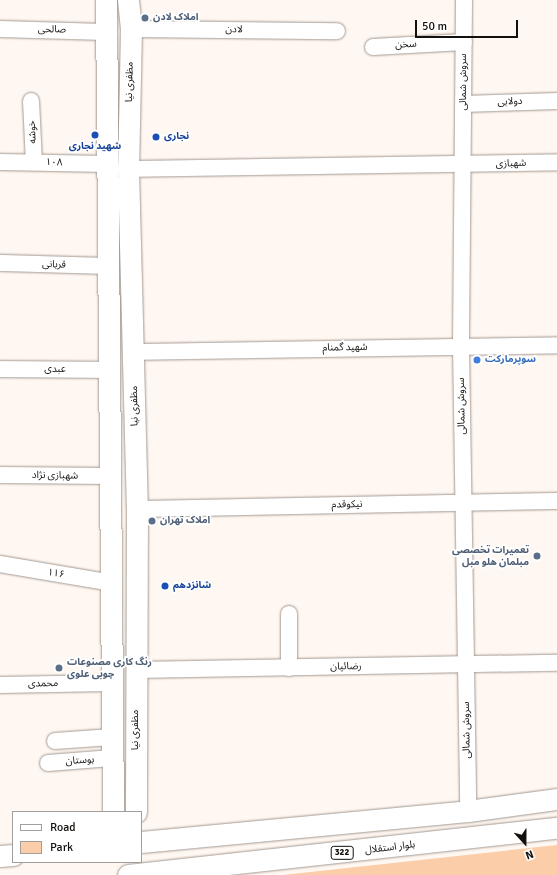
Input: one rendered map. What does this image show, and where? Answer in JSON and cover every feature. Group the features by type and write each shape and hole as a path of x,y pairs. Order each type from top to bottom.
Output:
{"main road":[{"path":"102,0 105,32"},
{"name":"مظفری نیا","path":"106,0 105,32 112,583 112,758 123,809"},
{"name":"مظفری نیا","path":"123,809 136,670 137,509 128,169 131,29 128,0"},
{"path":"131,29 134,0"},
{"path":"142,842 468,811 557,799"},
{"name":"بلوار استقلال","path":"128,875 236,870 557,828"},
{"path":"0,856 12,855"}],"street":[{"name":"سروش شمالی","path":"464,0 464,165 461,346 468,811"},
{"name":"صالحی","path":"0,29 105,32"},
{"name":"لادن","path":"131,29 337,31"},
{"name":"سخن","path":"373,47 464,42"},
{"name":"خوشه","path":"31,101 34,162"},
{"name":"دولابی","path":"464,104 557,101"},
{"name":"۱۰۸","path":"0,162 107,164"},
{"name":"شهبازی","path":"128,169 464,165 557,162"},
{"name":"قربانی","path":"0,263 108,266"},
{"name":"شهید گمنام","path":"134,352 557,345"},
{"name":"عبدی","path":"0,369 109,370"},
{"name":"شهبازی نژاد","path":"0,475 110,476"},
{"name":"نیکوقدم","path":"137,509 557,501"},
{"name":"۱۱۶","path":"0,564 112,583"},
{"path":"289,614 289,668"},
{"name":"رضائیان","path":"136,670 557,662"},
{"name":"محمدی","path":"0,685 111,683"},
{"path":"55,741 112,737"},
{"name":"بوستان","path":"48,763 112,758"}],"green space":[{"path":"557,845 557,875 283,875"}],"place":[{"name":"املاک لادن","path":"145,18"},
{"name":"شهید نجاری","path":"95,135"},
{"name":"نجاری","path":"156,137"},
{"name":"سوپرمارکت","path":"477,360"},
{"name":"املاک تهران","path":"152,521"},
{"name":"تعمیرات تخصصی مبلمان هلو مبل","path":"537,556"},
{"name":"شانزدهم","path":"165,586"},
{"name":"رنگ کاری مصنوعات چوبی علوی","path":"59,668"}]}
